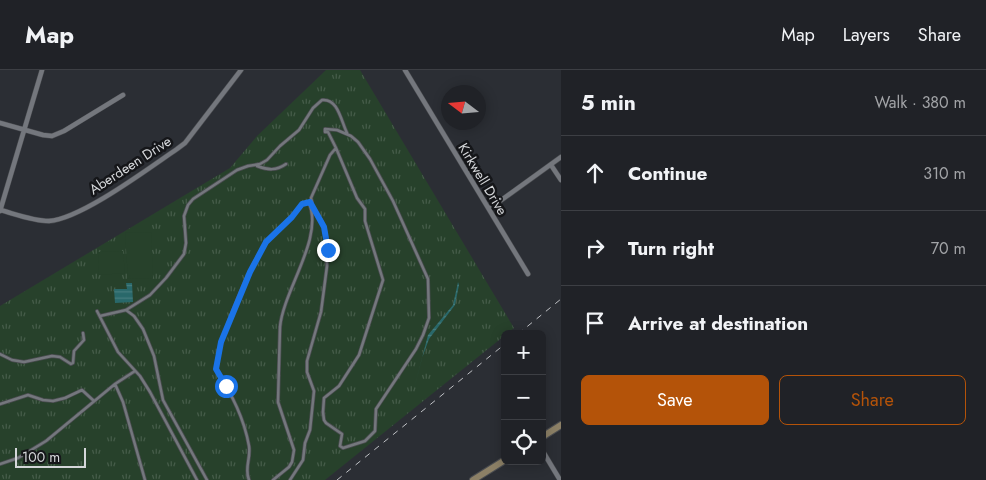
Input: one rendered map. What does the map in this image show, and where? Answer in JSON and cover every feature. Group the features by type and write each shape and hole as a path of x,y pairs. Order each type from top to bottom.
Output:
{"main road":[{"path":"546,434 561,425"},
{"path":"473,480 501,462"}],"street":[{"path":"0,210 42,70"},
{"name":"Aberdeen Drive","path":"0,210 48,221 59,219 88,207 185,143 241,70"},
{"name":"Kirkwell Drive","path":"405,70 528,274"},
{"path":"0,123 43,136 52,136 64,132 124,95"},
{"path":"489,210 561,157"},
{"path":"551,165 561,180"},
{"path":"546,457 560,480"}],"lane":[{"path":"100,316 126,310 150,296 184,254 186,243 184,237 184,216 188,205 193,199 237,170 267,160 299,130 313,108 322,100 328,100 334,105 348,134"},
{"path":"325,129 337,130 348,134 358,142 370,159 394,201 428,278 429,304 429,318 420,342 376,409 375,431 365,442 342,448 339,442 342,434 324,420 324,401 329,393 339,386 359,355 383,280 365,221 365,209 357,198 336,148 328,132 325,132 325,129"},
{"path":"273,480 289,467 294,456 294,446 278,402 280,316 302,262 312,228 311,198 330,155 336,148"},
{"path":"256,165 268,170 277,169 286,164"},
{"path":"249,480 246,470 249,452 245,428 233,397 217,372 221,342 250,272 263,247 272,235 299,208 306,202 310,203"},
{"path":"290,480 303,460 305,443 310,430 314,391 307,372 307,361 321,312 327,266 326,234 310,203"},
{"path":"126,310 134,316 143,329 154,356 163,400 206,480"},
{"path":"97,311 118,352 150,392 197,480"},
{"path":"0,354 19,362 52,356 71,364 73,363 74,352 84,340 83,333"},
{"path":"0,464 18,458 46,441 115,384 135,371"},
{"path":"115,384 123,402 145,480"},
{"path":"0,404 28,395 53,401 82,390 94,401"}],"green space":[{"path":"326,70 360,70 514,328 512,330 501,330 501,338 325,480 0,480 0,306 230,168 257,136"},
{"path":"151,232 153,278 128,279 125,233"},
{"path":"123,251 125,273 99,275 98,252"}],"water":[{"path":"458,282 455,305 429,339 422,358 428,335 453,305"},
{"path":"126,283 132,283 133,302 115,303 114,289 127,289"}],"railway":[{"path":"523,330 561,299"},
{"path":"337,480 501,347"}],"route":[{"path":"226,386 216,369 221,342 250,272 266,242 292,217 302,204 312,202 324,227 328,250"}]}
